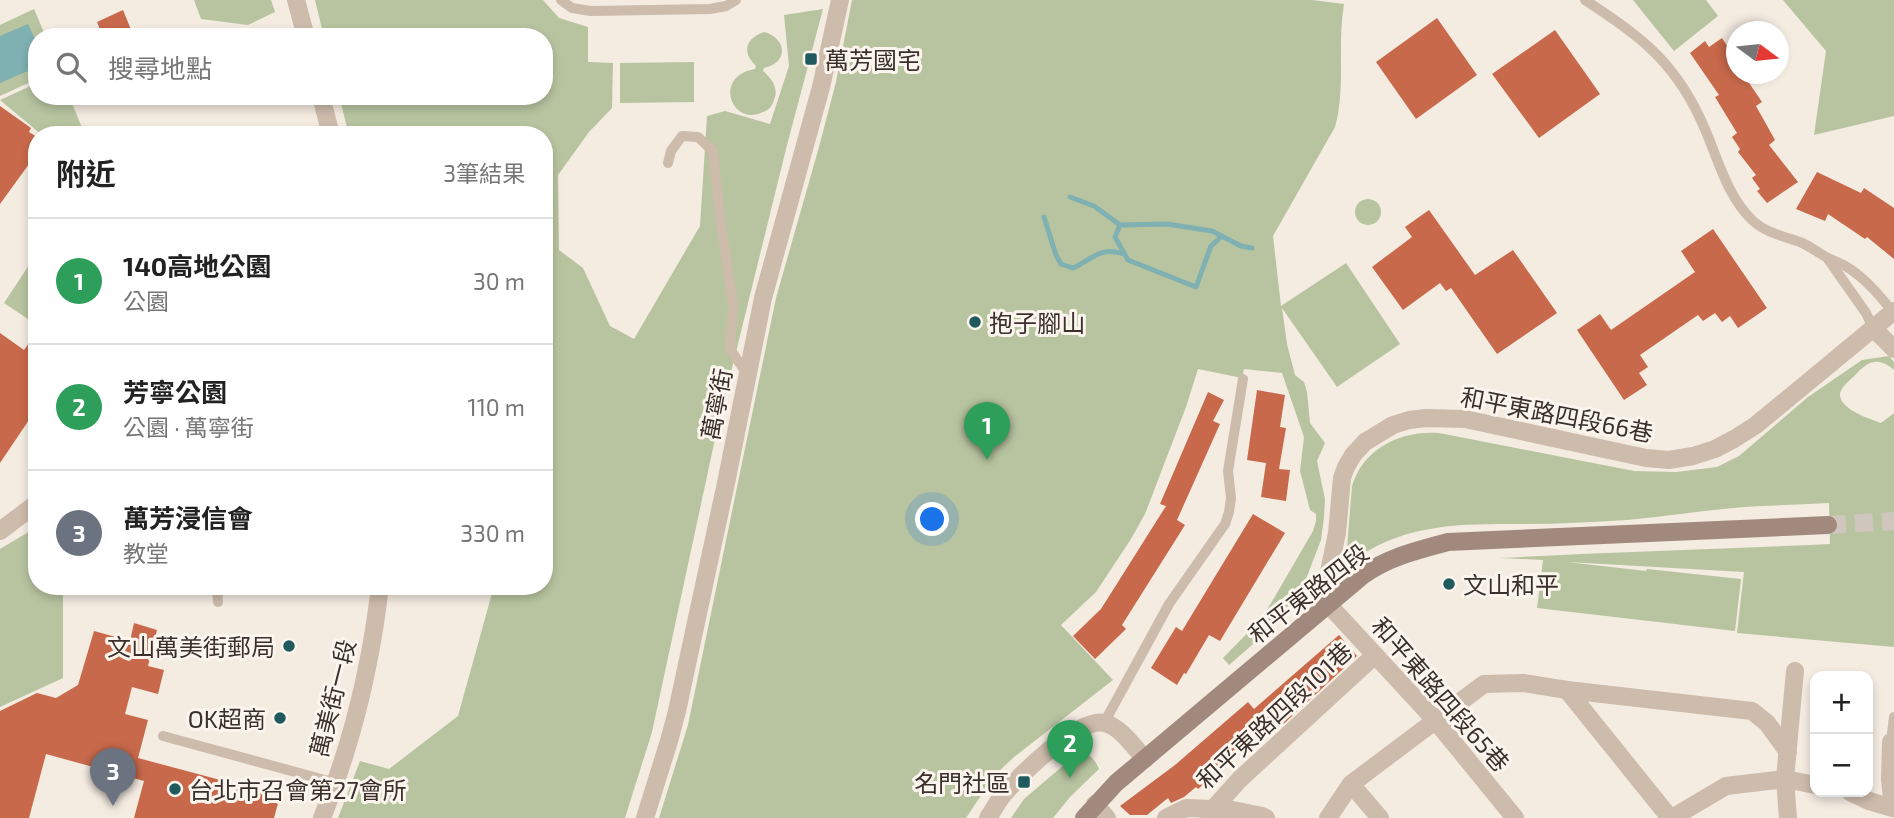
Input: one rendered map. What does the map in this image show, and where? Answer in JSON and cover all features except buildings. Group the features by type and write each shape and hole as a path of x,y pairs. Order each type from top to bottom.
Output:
{"main road":[{"name":"和平東路四段","path":"1095,813 1116,783 1328,604 1371,569 1402,554 1448,542 1828,525"}],"street":[{"path":"296,0 304,28"},
{"name":"萬寧街","path":"645,818 677,711 747,373 773,260 821,87 840,0"},
{"path":"323,105 329,126"},
{"name":"和平東路四段66巷","path":"1328,604 1327,581 1337,533 1342,478 1353,455 1379,432 1409,420 1445,417 1491,424 1646,458 1669,460 1693,456 1715,449 1756,425 1894,311"},
{"path":"1873,328 1894,349"},
{"path":"0,531 28,510"},
{"name":"萬美街一段","path":"322,818 347,747 360,695 378,595"},
{"name":"和平東路四段65巷","path":"1328,604 1435,720 1515,818"},
{"name":"和平東路四段101巷","path":"1166,818 1186,808 1211,813 1240,779 1375,655"},
{"path":"1788,818 1785,779 1795,671"},
{"path":"1328,818 1351,784 1484,684 1523,683 1752,710 1767,723 1788,752"},
{"path":"1567,690 1671,818 1726,786 1785,779 1810,784"},
{"path":"988,818 1025,771 1086,725 1104,723 1117,730 1145,759"},
{"path":"1861,797 1894,809 1890,779 1893,742"},
{"path":"1351,784 1380,818"},
{"path":"1211,813 1233,810 1266,818"}],"lane":[{"path":"561,0 572,8 583,10 673,5 710,9 726,6 736,0"},
{"path":"1585,0 1647,44 1681,82 1738,204 1751,219 1762,228 1799,242 1849,268 1894,311"},
{"path":"668,163 671,150 682,136 698,137 713,151 733,305 730,349 747,373"},
{"path":"1826,257 1866,313 1873,328"},
{"path":"1104,723 1169,604 1225,524 1231,498 1228,471 1243,379"},
{"path":"218,595 218,602"},
{"path":"1893,742 1894,717"},
{"path":"163,736 336,783"}],"green space":[{"path":"194,0 271,0 275,12 248,25 201,19"},
{"path":"315,0 543,0 559,18 588,27 588,62 613,63 612,108 589,132 558,175 559,250 583,268 610,326 634,339 700,226 707,116 725,111 770,124 789,66 784,15 823,9 718,425 652,732 625,818 338,818 360,761 389,769 458,716 492,595 553,595 553,126 347,126 341,105 553,105 553,28 322,28"},
{"path":"852,0 1312,0 1344,4 1340,97 1335,127 1273,236 1281,306 1346,263 1400,344 1337,387 1282,308 1295,375 1304,382 1307,392 1310,423 1325,443 1317,461 1325,499 1321,540 1299,597 1292,607 1229,665 1223,658 1263,617 1313,531 1316,514 1310,510 1300,471 1304,437 1282,373 1244,369 1242,378 1198,369 1145,514 1096,592 1061,625 1113,680 1014,757 994,776 966,818 659,818 688,725 776,298 836,82"},
{"path":"1633,0 1706,0 1718,16 1674,51"},
{"path":"1783,0 1894,0 1894,116 1814,135 1826,51"},
{"path":"34,9 42,28 28,28 28,83 0,96 0,25"},
{"path":"764,32 777,39 782,50 778,61 763,71 775,88 773,102 767,110 752,115 743,113 736,107 730,90 734,81 742,74 755,69 756,66 748,56 748,46 753,38"},
{"path":"694,62 694,102 620,103 620,63"},
{"path":"28,87 28,105 73,105 81,126 31,126 0,100"},
{"path":"1368,199 1378,202 1381,212 1378,222 1368,225 1358,222 1355,212 1358,202"},
{"path":"28,267 28,319 4,303"},
{"path":"1889,356 1894,362 1894,370 1880,362 1868,364 1844,386 1840,396 1851,410 1881,423 1894,413 1894,647 1737,633 1744,572 1567,562 1741,579 1735,631 1537,608 1543,560 1500,558 1830,544 1829,503 1733,508 1627,520 1478,524 1433,528 1390,540 1348,564 1346,561 1352,486 1357,473 1375,452 1398,438 1439,433 1634,471 1676,472 1717,467 1739,456 1808,397 1862,360"},
{"path":"28,532 28,595 63,595 63,678 0,707 0,549"},
{"path":"1078,753 1092,757 1099,769 1053,818 1011,818 1024,799"}],"water":[{"path":"28,24 30,28 28,71 0,83 0,36"}],"waterway":[{"path":"1070,197 1094,206 1120,225"},
{"path":"1044,217 1061,264 1073,268 1103,253 1124,254"},
{"path":"1222,236 1211,246 1196,287 1128,260 1115,237 1120,225 1167,224 1212,231 1241,246 1252,248"}],"tunnel":[{"path":"1828,525 1894,521"}],"place":[{"name":"萬芳國宅","path":"811,59"},
{"name":"抱子腳山","path":"975,322"},
{"name":"140高地公園","path":"987,460"},
{"name":"文山和平","path":"1449,584"},
{"name":"文山萬美街郵局","path":"289,646"},
{"name":"OK超商","path":"280,718"},
{"name":"芳寧公園","path":"1070,778"},
{"name":"名門社區","path":"1024,782"},
{"name":"台北市召會第27會所","path":"175,789"},
{"name":"萬芳浸信會","path":"113,806"}]}
